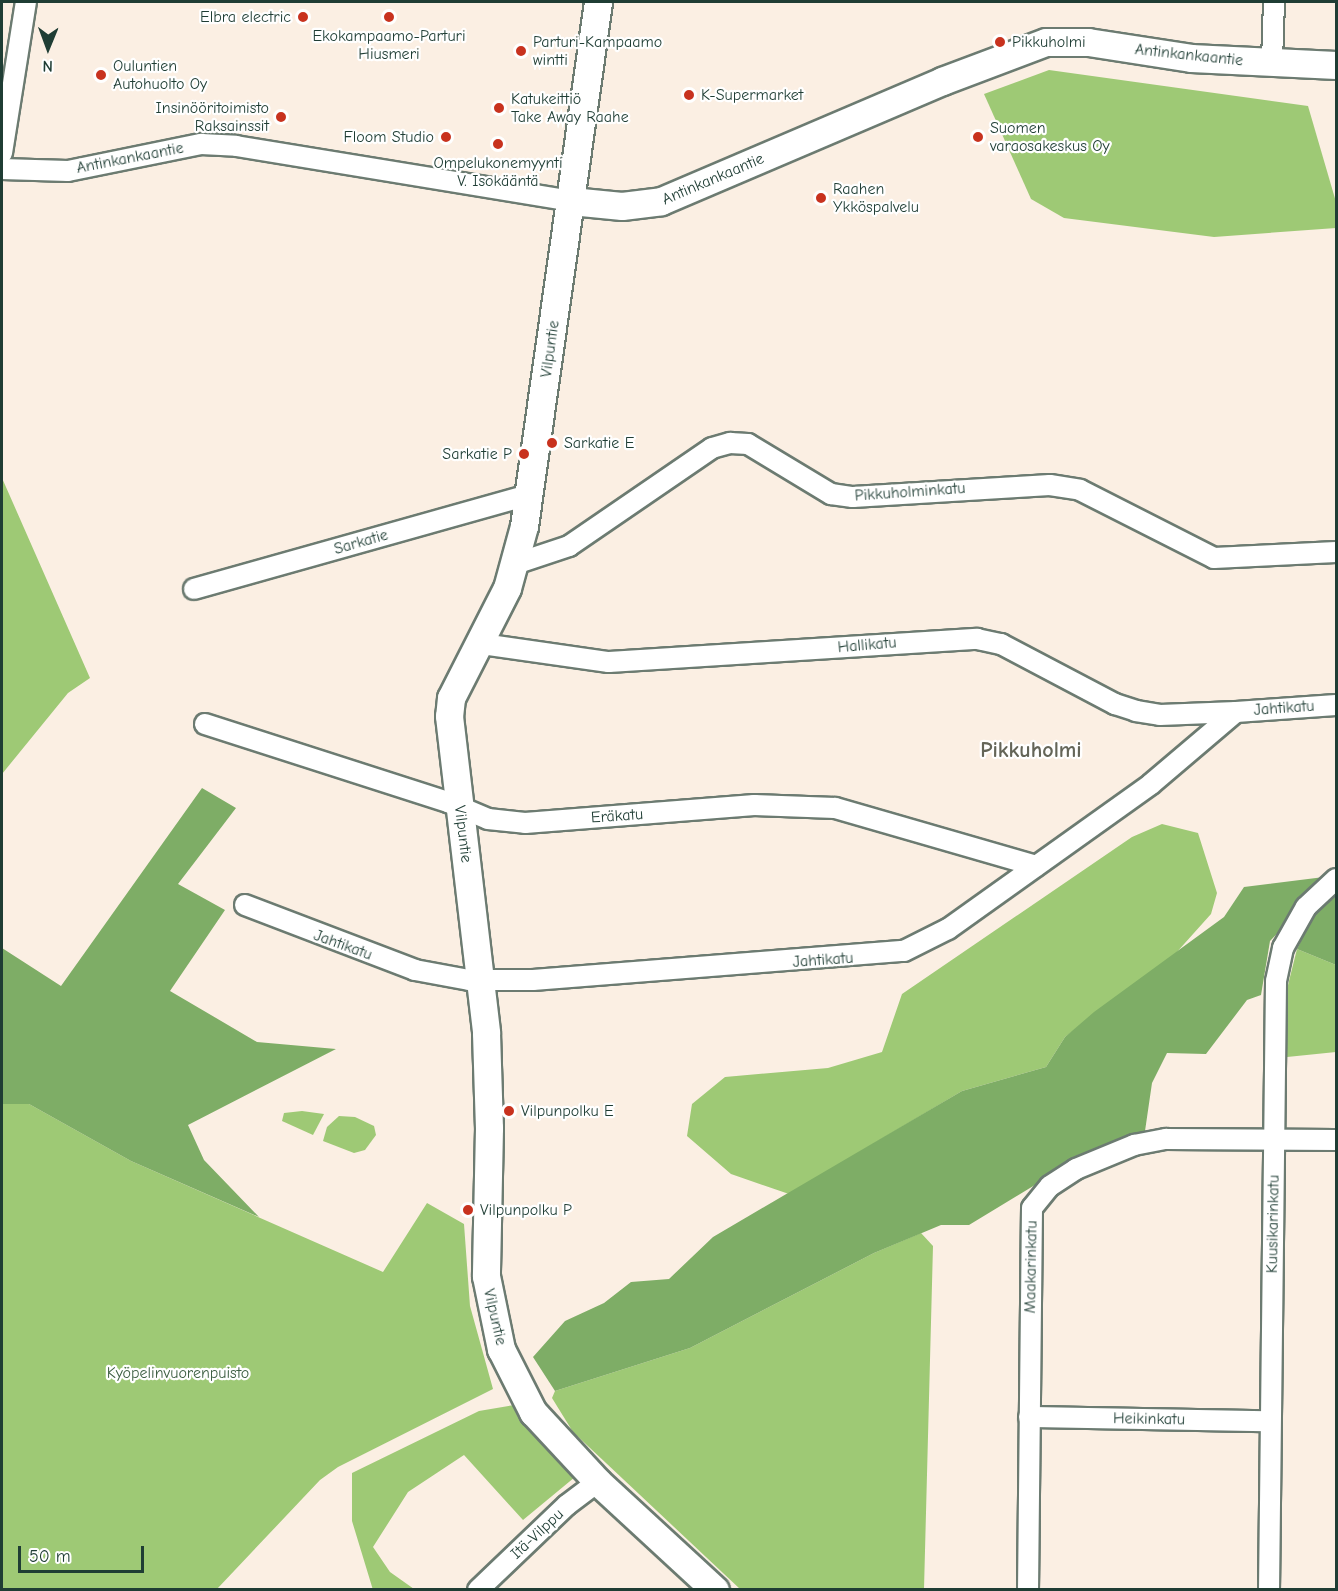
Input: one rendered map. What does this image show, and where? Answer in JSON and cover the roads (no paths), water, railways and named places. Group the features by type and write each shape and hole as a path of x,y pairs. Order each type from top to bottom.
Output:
{"street":[{"path":"2,153 26,2"},
{"path":"1272,62 1274,2"},
{"name":"Vilpuntie","path":"596,5 528,495 515,564 482,644 451,698 449,716 481,981 489,1089 486,1276 493,1322 510,1370 527,1404 598,1482 715,1590"},
{"name":"Antinkankaantie","path":"2,169 68,171 201,144 237,146 570,201 622,206 661,201 963,72 1046,42 1088,42 1191,58 1336,65"},
{"name":"Pikkuholminkatu","path":"515,564 569,546 712,448 730,443 748,444 831,494 854,497 1050,485 1080,490 1214,558 1336,552"},
{"name":"Sarkatie","path":"194,589 528,495"},
{"name":"Hallikatu","path":"482,644 609,662 977,639 1001,644 1115,704 1136,711 1160,715 1236,712"},
{"name":"Jahtikatu","path":"245,905 415,970 481,981 806,962 904,951 941,933 1151,784 1236,712 1336,705"},
{"name":"Eräkatu","path":"205,724 460,807 488,819 525,823 754,806 835,808 1036,866"},
{"name":"Kuusikarinkatu","path":"1269,1590 1276,981 1283,948 1306,908 1336,879"},
{"name":"Maakarinkatu","path":"1028,1590 1032,1208 1050,1186 1076,1169 1134,1145 1166,1139 1336,1140"},
{"name":"Heikinkatu","path":"1029,1417 1270,1421"},
{"name":"Itä-Vilppu","path":"478,1590 567,1505 598,1482"}],"place":[{"name":"Elbra electric","path":"303,17"},
{"name":"Ekokampaamo-Parturi Hiusmeri","path":"389,17"},
{"name":"Pikkuholmi","path":"1000,42"},
{"name":"Parturi-Kampaamo wintti","path":"521,51"},
{"name":"Ouluntien Autohuolto Oy","path":"101,75"},
{"name":"K-Supermarket","path":"689,95"},
{"name":"Katukeittiö Take Away Raahe","path":"499,108"},
{"name":"Insinööritoimisto Raksainssit","path":"281,117"},
{"name":"Floom Studio","path":"446,137"},
{"name":"Suomen varaosakeskus Oy","path":"978,137"},
{"name":"Ompelukonemyynti V. Isokääntä","path":"498,144"},
{"name":"Raahen Ykköspalvelu","path":"821,198"},
{"name":"Sarkatie E","path":"552,443"},
{"name":"Sarkatie P","path":"524,454"},
{"name":"Vilpunpolku E","path":"509,1111"},
{"name":"Vilpunpolku P","path":"468,1210"}],"district":[{"name":"Pikkuholmi","path":"1031,751"}],"park label":[{"name":"Kyöpelinvuorenpuisto","path":"178,1373"}]}
